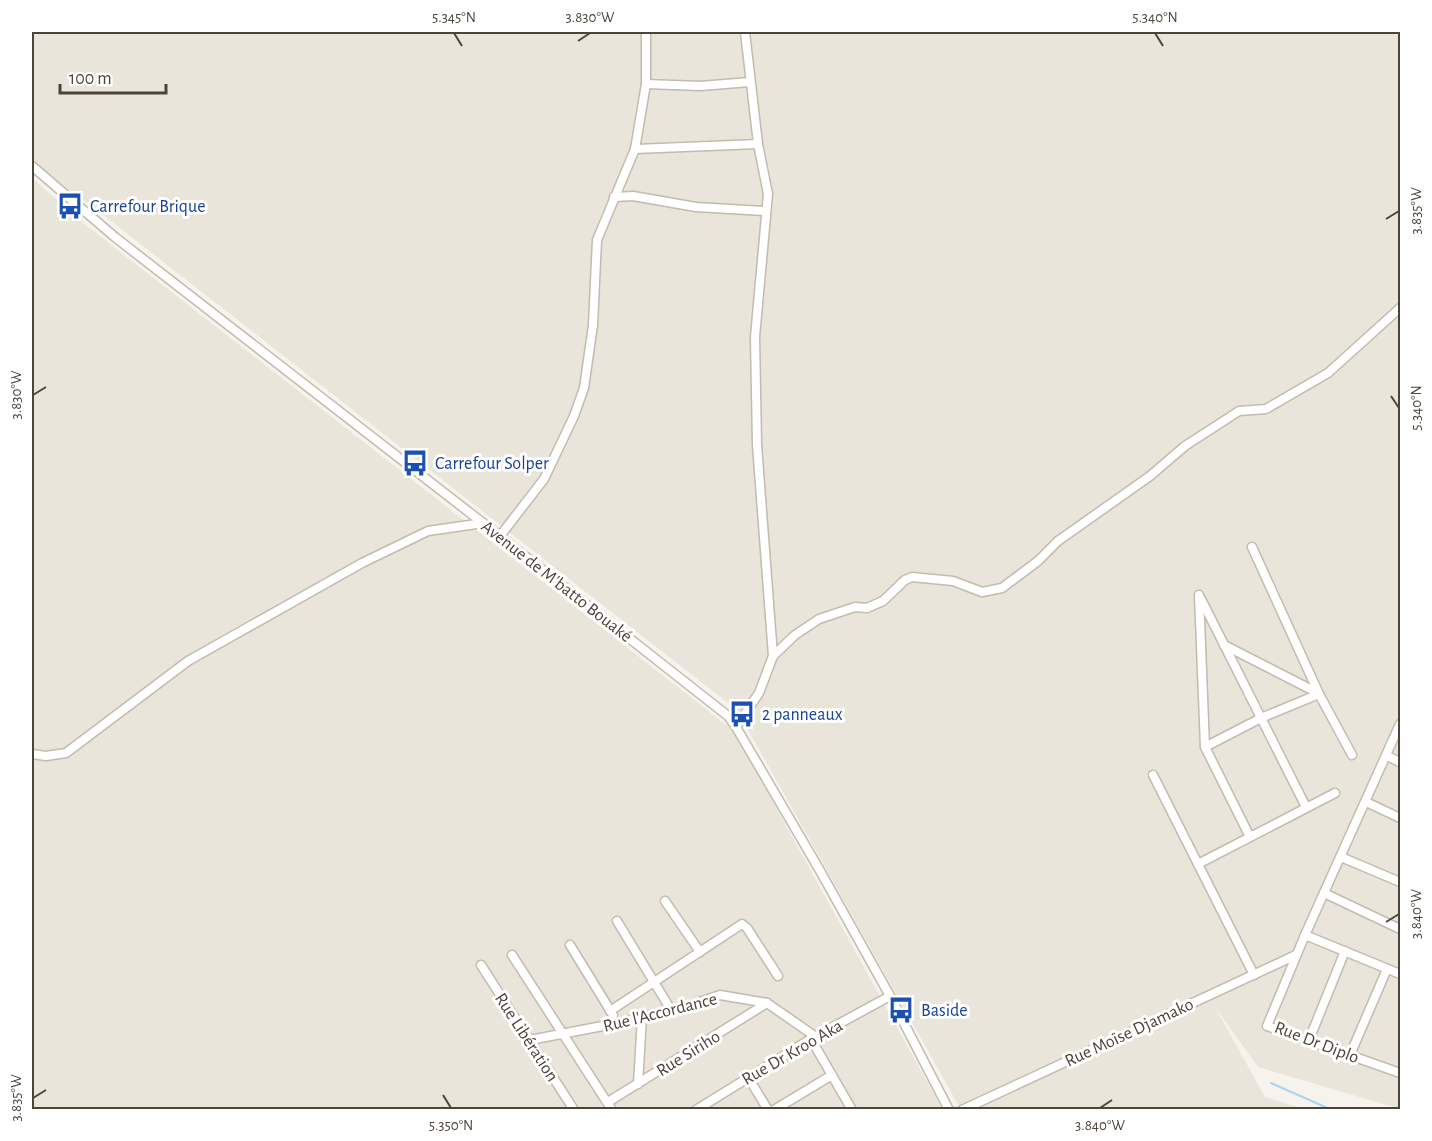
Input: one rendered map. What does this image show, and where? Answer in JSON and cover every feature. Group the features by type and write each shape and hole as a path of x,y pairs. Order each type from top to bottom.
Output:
{"street":[{"path":"500,536 544,479 574,416 584,388 593,325 597,240 635,149 646,84 646,32"},
{"path":"736,727 759,693 773,656 758,445 754,337 768,194 758,144 745,32"},
{"path":"646,84 700,86 750,82"},
{"path":"635,149 758,144"},
{"name":"Avenue de M'batto Bouaké","path":"32,166 116,238 711,701 736,727 819,868 950,1110"},
{"path":"614,197 633,196 696,207 766,211"},
{"path":"773,656 795,635 819,619 855,607 867,608 883,601 905,580 912,577 953,581 982,592 1002,588 1038,561 1058,541 1150,476 1172,456 1209,429 1239,411 1266,409 1328,373 1401,308"},
{"path":"32,754 46,756 66,753 188,661 363,563 428,531 483,523"},
{"path":"1252,547 1319,694 1352,755"},
{"path":"1250,837 1205,747 1199,595 1306,807"},
{"path":"1224,645 1319,694"},
{"path":"1205,747 1261,718 1319,694"},
{"path":"1296,956 1401,724"},
{"path":"1387,756 1401,762"},
{"path":"1153,775 1254,975"},
{"path":"1198,864 1335,792"},
{"path":"1366,802 1401,818"},
{"path":"1341,857 1401,882"},
{"path":"1324,893 1401,928"},
{"path":"665,901 700,952"},
{"path":"617,921 671,1010"},
{"path":"610,1011 742,924 747,928 778,976"},
{"path":"1305,935 1401,974"},
{"path":"570,945 618,1023"},
{"path":"1309,1040 1345,951"},
{"path":"512,955 610,1106"},
{"name":"Rue Moïse Djamako","path":"962,1110 1296,956"},
{"name":"Rue Dr Diplo","path":"1296,956 1267,1026 1401,1073"},
{"name":"Rue Libération","path":"481,965 574,1110"},
{"path":"1350,1055 1387,969"},
{"name":"Rue l'Accordance","path":"530,1040 618,1023 720,995 767,1003 814,1038"},
{"name":"Rue Dr Kroo Aka","path":"696,1110 814,1038 890,996"},
{"name":"Rue Siriho","path":"610,1106 638,1084 767,1003"},
{"path":"638,1084 642,1017"},
{"path":"814,1038 852,1110"},
{"path":"774,1110 832,1075"},
{"path":"748,1077 768,1110"}],"shaded area":[{"path":"32,32 1400,32 1400,1109 1258,1067 1215,1007 1265,1097 1303,1109 976,1109 1180,1013 960,1108 737,710 93,207 32,162"},
{"path":"32,178 87,226 734,731 942,1109 32,1109"}],"waterway":[{"path":"1271,1083 1332,1110"}],"place":[{"name":"Carrefour Brique","path":"70,206"},
{"name":"Carrefour Solper","path":"415,463"},
{"name":"2 panneaux","path":"742,714"},
{"name":"Baside","path":"901,1010"}]}
